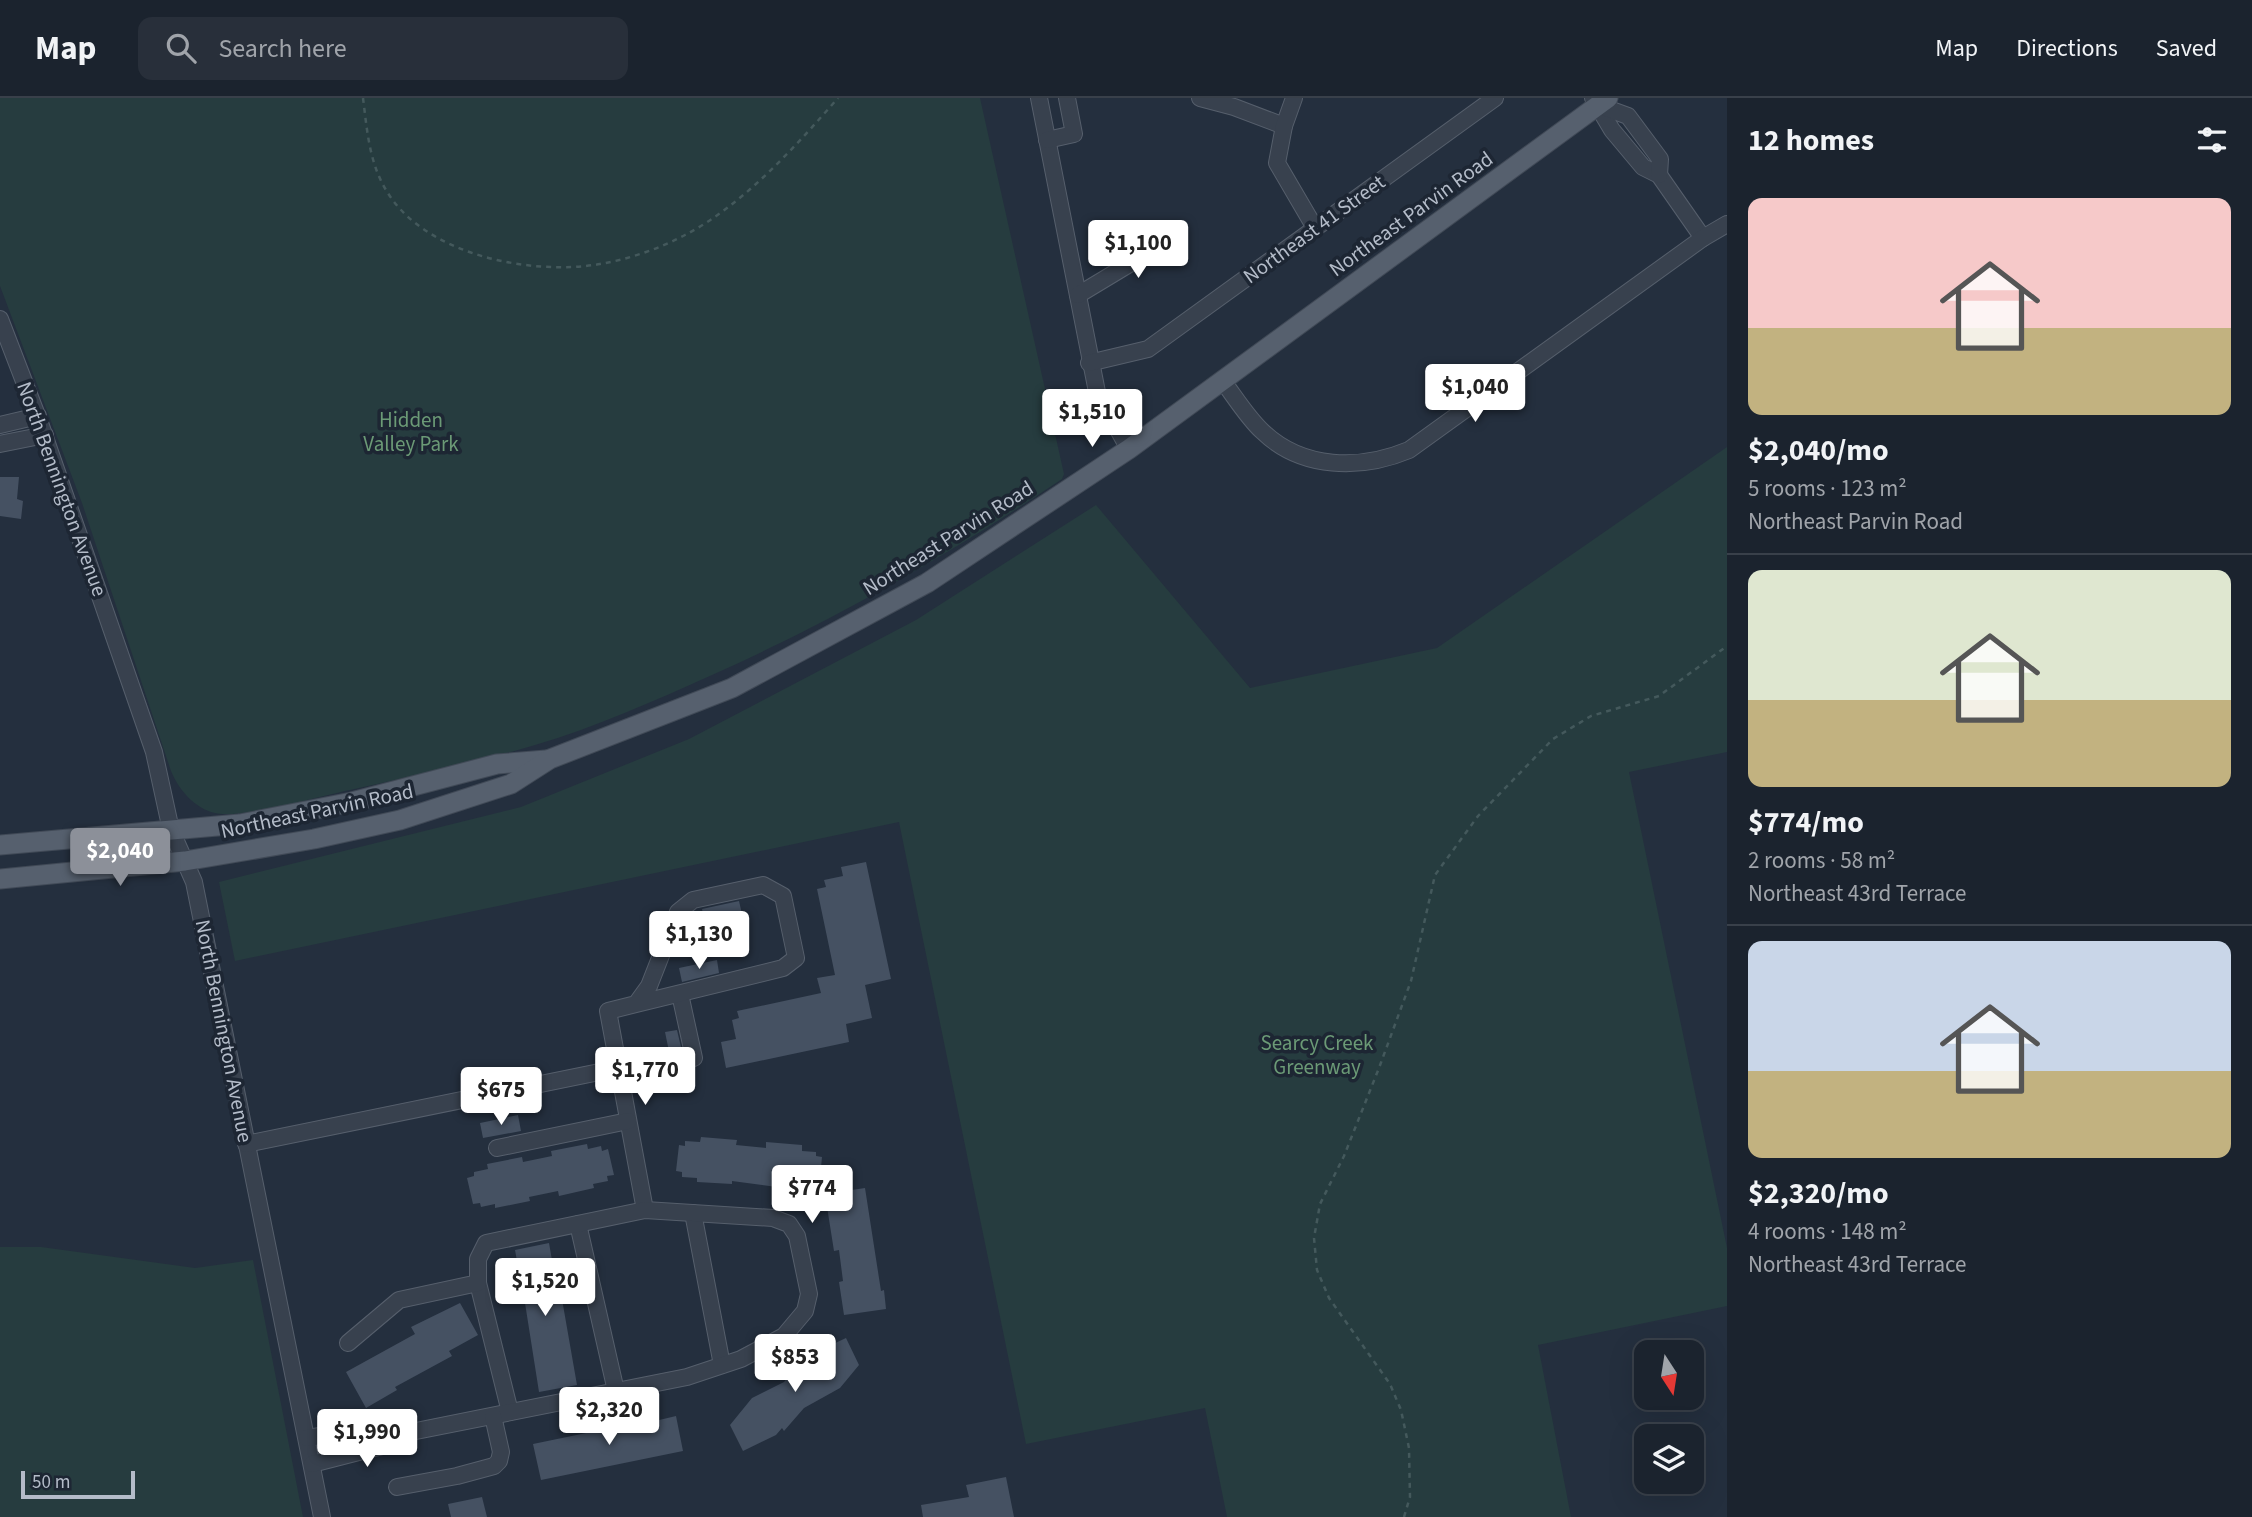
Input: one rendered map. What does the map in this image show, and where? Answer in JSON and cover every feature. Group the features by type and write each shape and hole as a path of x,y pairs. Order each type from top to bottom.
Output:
{"main road":[{"name":"Northeast Parvin Road","path":"0,879 185,862 314,839 400,820 510,784 550,759 732,688 927,583 1129,449 1600,100"},
{"name":"Northeast Parvin Road","path":"0,845 240,824 352,802 497,764 550,759"}],"street":[{"path":"1039,98 1089,363 1097,393 1129,449"},
{"path":"1047,140 1074,134 1067,98"},
{"path":"1200,98 1234,107 1284,127"},
{"path":"1294,98 1284,127 1277,163 1315,228"},
{"path":"1600,100 1612,130 1643,167 1659,175 1703,238"},
{"name":"Northeast 41 Street","path":"1089,363 1149,349 1484,101"},
{"path":"1222,380 1262,431 1280,446 1314,460 1361,464 1388,459 1409,450 1703,238 1727,224"},
{"path":"1078,296 1176,232"},
{"name":"North Bennington Avenue","path":"0,319 45,435 154,752 171,830 194,883 322,1517"},
{"path":"0,425 38,416"},
{"path":"0,444 45,435"},
{"path":"636,1004 649,986 678,912 693,900 763,885 783,896 796,958 783,968 608,1011 645,1210"},
{"path":"680,993 694,1058"},
{"path":"246,1144 618,1068"},
{"path":"497,1148 628,1121"},
{"path":"312,1464 386,1445 406,1433 502,1414 616,1391 687,1377 741,1359 784,1336 805,1311 809,1294 797,1236 789,1224 773,1218 645,1210 486,1243 478,1259 478,1283 502,1414 499,1461 494,1466 457,1476 397,1487"},
{"path":"692,1213 722,1365"},
{"path":"578,1224 616,1391"},
{"path":"348,1343 399,1300 478,1283"},
{"path":"307,1438 379,1427 406,1433"}],"path":[{"path":"363,98 371,150 378,172 393,201 412,221 428,233 466,251 514,263 563,267 620,260 657,248 696,229 754,185 838,98"},
{"path":"1404,1517 1410,1497 1409,1448 1401,1410 1390,1384 1329,1298 1317,1269 1314,1238 1320,1204 1349,1144 1411,981 1435,875 1478,816 1553,740 1591,716 1659,696 1727,646"}],"green space":[{"name":"Hidden Valley Park","path":"0,98 980,98 1064,474 1062,479 977,534 847,609 758,654 603,722 489,758 281,806 243,813 207,811 188,797 171,771 82,503 0,286"},
{"name":"Searcy Creek Greenway","path":"1727,447 1727,752 1629,772 1727,1248 1727,1306 1538,1345 1571,1517 1227,1517 1205,1408 1026,1444 899,822 235,961 219,882 521,807 689,739 916,620 1096,505 1250,688 1437,648"},
{"path":"0,1247 41,1247 195,1268 253,1260 303,1517 0,1517"}],"building":[{"path":"0,477 19,477 17,499 23,501 21,519 0,516"},
{"path":"866,862 891,979 865,985 872,1018 846,1024 849,1042 726,1068 721,1042 736,1039 732,1020 739,1018 737,1011 821,993 817,978 835,975 817,889 826,887 824,880 843,876 841,867"},
{"path":"739,901 742,914 705,922 702,909"},
{"path":"717,960 719,973 682,982 679,968"},
{"path":"677,1030 688,1067 673,1071 665,1032"},
{"path":"518,1115 521,1131 483,1138 480,1123"},
{"path":"701,1137 737,1140 736,1145 766,1148 766,1142 802,1145 802,1151 816,1152 816,1156 822,1157 819,1188 798,1186 798,1190 732,1181 732,1184 697,1182 697,1178 682,1177 682,1172 676,1171 679,1145 685,1146 685,1141 700,1142"},
{"path":"587,1144 588,1149 601,1146 602,1151 608,1149 614,1175 607,1176 608,1181 593,1184 594,1188 559,1196 558,1191 529,1197 530,1201 495,1208 495,1204 481,1207 480,1203 473,1204 467,1178 474,1176 474,1172 488,1169 487,1164 522,1157 523,1162 552,1156 551,1151"},
{"path":"865,1188 886,1309 844,1315 839,1282 843,1281 839,1250 834,1251 825,1194"},
{"path":"549,1243 556,1283 559,1282 577,1385 539,1392 525,1303 519,1304 513,1273 519,1272 515,1250"},
{"path":"460,1303 478,1335 449,1351 452,1356 395,1387 397,1390 366,1408 346,1372 415,1334 411,1327"},
{"path":"846,1338 859,1365 840,1388 804,1408 784,1431 782,1428 776,1435 743,1451 730,1425 752,1398 784,1382 801,1362 814,1353"},
{"path":"654,1415 655,1421 676,1416 683,1451 541,1480 533,1444 620,1426 619,1423"},
{"path":"1006,1477 1014,1517 923,1517 921,1505 969,1497 966,1485"},
{"path":"482,1497 487,1517 451,1517 448,1504"}]}
